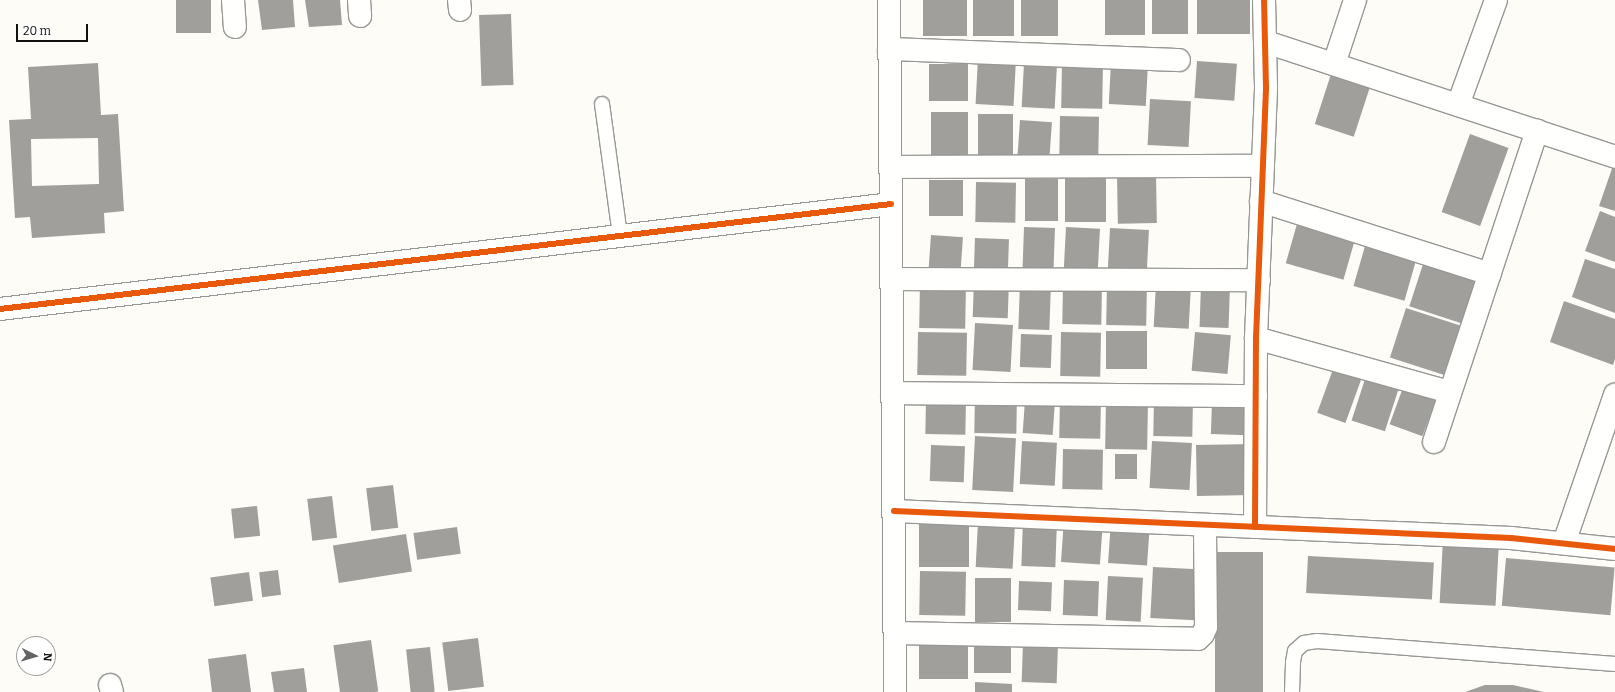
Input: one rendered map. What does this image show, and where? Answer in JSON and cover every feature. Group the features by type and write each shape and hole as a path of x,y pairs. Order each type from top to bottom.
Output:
{"street":[{"path":"233,0 235,27"},
{"path":"888,0 895,692"},
{"path":"1255,527 1256,338 1262,201 1266,42 1264,0"},
{"path":"1334,64 1355,0"},
{"path":"1458,105 1496,0"},
{"path":"1266,42 1615,157"},
{"path":"889,49 1179,60"},
{"path":"1434,442 1537,131"},
{"path":"890,167 1263,166"},
{"path":"1262,201 1490,274"},
{"path":"0,309 891,204"},
{"path":"891,278 1259,280"},
{"path":"1256,338 1450,392"},
{"path":"892,393 1256,396"},
{"path":"1564,543 1615,395"},
{"path":"894,511 1511,538 1615,549"},
{"path":"895,633 1198,639 1203,634 1206,627 1205,525"}],"lane":[{"path":"602,104 620,236"},
{"path":"1292,692 1293,662 1296,651 1304,643 1317,641 1615,664"}],"building":[{"path":"176,0 211,0 211,33 176,33"},
{"path":"258,0 293,0 295,27 262,30"},
{"path":"305,0 340,0 342,25 309,27"},
{"path":"923,0 967,0 967,36 923,36"},
{"path":"973,0 1014,0 1014,36 973,36"},
{"path":"1021,0 1058,0 1058,36 1021,36"},
{"path":"1105,0 1145,0 1145,35 1105,35"},
{"path":"1152,0 1188,0 1188,34 1152,34"},
{"path":"1197,0 1250,0 1250,34 1197,34"},
{"path":"511,14 513,85 481,86 479,15"},
{"path":"978,58 1016,60 1014,106 976,104"},
{"path":"1197,61 1237,64 1234,101 1194,98"},
{"path":"1062,62 1103,63 1102,109 1061,108"},
{"path":"1111,62 1148,64 1146,106 1109,104"},
{"path":"98,63 101,115 118,114 124,211 104,213 105,233 32,238 30,217 15,218 9,120 31,119 28,67","holes":["98,138 99,184 32,186 31,139"]},
{"path":"1024,63 1057,65 1055,109 1022,107"},
{"path":"929,64 968,64 968,101 929,101"},
{"path":"1333,68 1372,81 1354,137 1315,124"},
{"path":"1150,99 1191,101 1189,147 1148,145"},
{"path":"931,112 968,112 968,157 931,157"},
{"path":"978,114 1013,114 1013,157 978,157"},
{"path":"1060,116 1099,117 1098,155 1059,154"},
{"path":"1020,120 1052,122 1049,157 1018,155"},
{"path":"1470,134 1509,148 1480,226 1442,212"},
{"path":"1615,160 1615,211 1599,206"},
{"path":"1156,174 1157,223 1118,224 1117,175"},
{"path":"1065,176 1106,176 1106,222 1065,222"},
{"path":"1025,179 1058,179 1058,221 1025,221"},
{"path":"929,180 963,180 963,216 929,216"},
{"path":"976,182 1016,183 1015,223 975,222"},
{"path":"1600,211 1615,217 1615,262 1585,251"},
{"path":"1299,217 1357,234 1343,280 1286,263"},
{"path":"1024,227 1055,228 1053,276 1022,275"},
{"path":"1066,227 1100,229 1098,273 1064,271"},
{"path":"1110,228 1149,230 1147,273 1108,271"},
{"path":"931,235 963,237 961,270 929,268"},
{"path":"975,238 1009,239 1008,276 974,275"},
{"path":"1367,239 1418,254 1404,301 1353,286"},
{"path":"1426,255 1480,273 1464,324 1409,306"},
{"path":"1585,259 1615,269 1615,313 1572,297"},
{"path":"974,280 1009,281 1008,318 973,317"},
{"path":"1107,280 1147,281 1146,326 1106,325"},
{"path":"920,282 966,283 965,329 919,328"},
{"path":"1020,282 1051,283 1049,330 1018,329"},
{"path":"1063,283 1102,284 1101,325 1062,324"},
{"path":"1156,283 1191,285 1189,329 1154,327"},
{"path":"1201,285 1230,286 1229,328 1200,327"},
{"path":"1564,301 1615,319 1615,359 1613,365 1550,342"},
{"path":"1406,308 1460,326 1444,375 1390,357"},
{"path":"975,323 1013,325 1010,372 973,370"},
{"path":"1106,331 1147,331 1147,369 1106,369"},
{"path":"918,332 967,333 966,376 917,375"},
{"path":"1061,332 1101,333 1100,377 1060,376"},
{"path":"1195,332 1231,335 1227,374 1192,371"},
{"path":"1021,334 1052,335 1051,368 1020,367"},
{"path":"1336,361 1364,371 1345,423 1317,413"},
{"path":"1367,373 1400,384 1385,431 1352,421"},
{"path":"1405,382 1438,394 1422,436 1390,424"},
{"path":"975,394 1017,395 1016,434 974,433"},
{"path":"1060,395 1101,396 1100,439 1059,438"},
{"path":"1154,396 1193,397 1192,437 1153,436"},
{"path":"926,397 966,398 965,435 925,434"},
{"path":"1025,400 1055,402 1053,435 1023,433"},
{"path":"1106,400 1148,401 1147,450 1105,449"},
{"path":"1212,402 1248,403 1247,435 1211,434"},
{"path":"975,436 1016,438 1013,492 972,490"},
{"path":"1022,441 1057,443 1055,486 1020,484"},
{"path":"1152,441 1192,443 1189,490 1150,488"},
{"path":"1253,444 1254,495 1197,496 1196,445"},
{"path":"931,445 965,446 964,482 930,481"},
{"path":"1063,449 1103,450 1102,490 1062,489"},
{"path":"1115,454 1137,454 1137,479 1115,479"},
{"path":"393,485 398,528 371,531 366,488"},
{"path":"332,496 337,538 312,541 307,499"},
{"path":"257,506 260,536 234,539 231,509"},
{"path":"1023,519 1057,520 1055,567 1021,566"},
{"path":"1064,519 1103,522 1100,565 1061,562"},
{"path":"1111,521 1150,524 1147,566 1108,563"},
{"path":"978,522 1015,524 1013,569 976,567"},
{"path":"919,523 969,523 969,567 919,567"},
{"path":"457,527 461,554 417,560 413,533"},
{"path":"406,534 412,572 339,583 333,546"},
{"path":"1443,539 1499,542 1496,606 1440,603"},
{"path":"1215,552 1263,552 1263,692 1215,692"},
{"path":"1308,556 1434,563 1432,600 1306,593"},
{"path":"1506,558 1615,567 1610,615 1502,606"},
{"path":"1153,567 1203,570 1200,621 1150,618"},
{"path":"278,570 281,595 262,597 259,572"},
{"path":"920,571 966,572 965,616 919,615"},
{"path":"249,572 253,601 214,606 210,577"},
{"path":"1108,576 1143,578 1141,622 1106,620"},
{"path":"975,578 1011,578 1011,622 975,622"},
{"path":"1064,580 1099,581 1098,616 1063,615"},
{"path":"1019,581 1052,582 1051,611 1018,610"},
{"path":"478,638 484,687 448,691 442,642"},
{"path":"974,638 1011,638 1011,673 974,673"},
{"path":"919,639 968,639 968,679 919,679"},
{"path":"371,640 378,691 340,692 333,645"},
{"path":"1023,643 1058,644 1057,683 1022,682"},
{"path":"430,647 435,692 411,692 406,650"},
{"path":"246,654 251,692 212,692 208,659"},
{"path":"304,668 307,692 274,692 271,672"},
{"path":"975,682 1012,684 1012,692 975,692"},
{"path":"1485,685 1513,685 1544,692 1465,692"}],"cycle path":[{"path":"1255,527 1256,338 1266,87 1264,0"},
{"path":"0,309 891,204"},
{"path":"894,511 1511,538 1615,549"}]}
